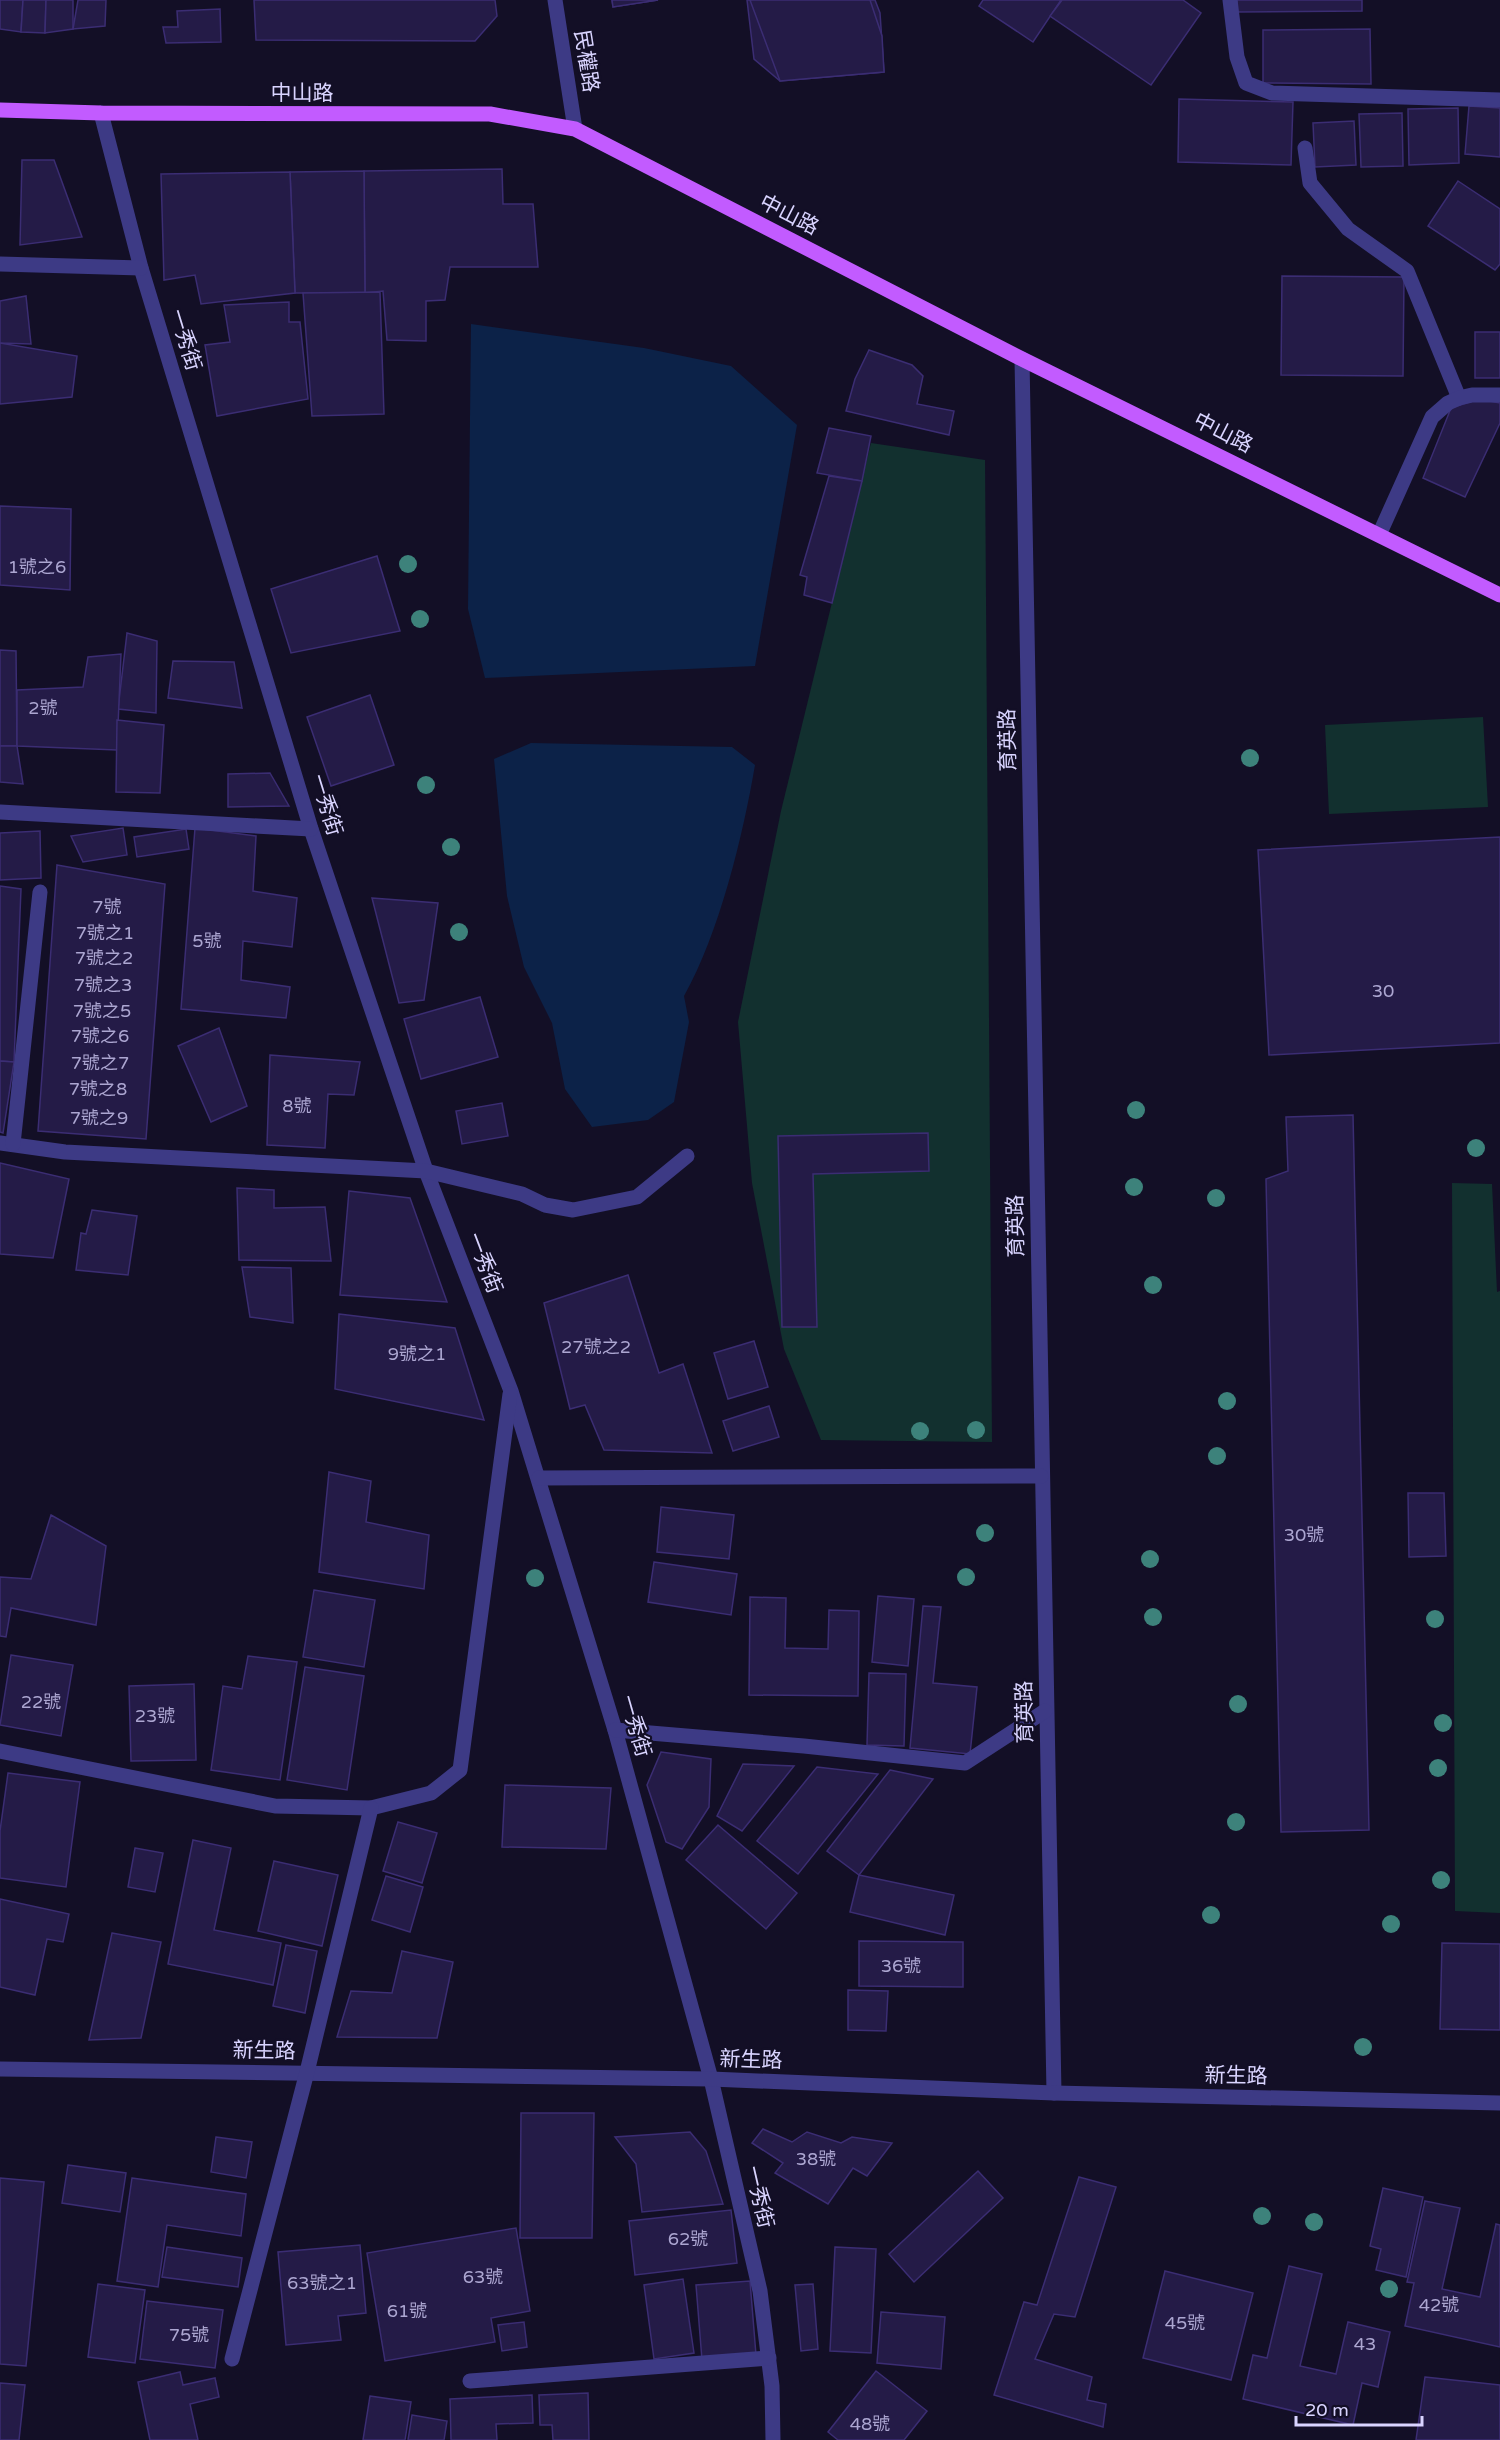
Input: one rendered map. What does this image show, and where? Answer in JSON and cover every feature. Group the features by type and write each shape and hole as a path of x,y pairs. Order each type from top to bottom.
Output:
{"main road":[{"name":"中山路","path":"0,110 101,113 490,114 575,129 1022,359 1500,596"}],"street":[{"name":"民權路","path":"555,0 575,129"},
{"path":"1230,0 1237,57 1246,83 1272,93 1500,100"},
{"name":"一秀街","path":"101,113 141,268 311,829 426,1171 511,1391 615,1730 711,2079 760,2291 772,2386 773,2440"},
{"path":"1305,147 1310,183 1325,202 1348,229 1407,271 1459,398"},
{"path":"0,264 141,268"},
{"name":"育英路","path":"1022,359 1045,1711 1054,2093"},
{"path":"1379,535 1432,417 1448,403 1459,398 1472,394 1500,395"},
{"path":"0,813 311,829"},
{"path":"40,892 7,1143 65,1152 426,1171 522,1194 545,1205 573,1210 637,1197 687,1156"},
{"path":"0,1751 275,1806 371,1808 431,1793 459,1770 511,1391"},
{"path":"539,1478 1041,1476"},
{"path":"615,1730 804,1746 965,1763 1045,1711"},
{"path":"232,2359 307,2072 371,1808"},
{"name":"新生路","path":"0,2068 711,2079 1054,2093 1500,2103"},
{"path":"470,2381 769,2358"}],"green space":[{"path":"871,443 985,460 992,1442 821,1440 784,1349 752,1183 738,1022 781,811"},
{"path":"1483,717 1488,807 1329,814 1325,725"},
{"path":"1452,1183 1492,1184 1497,1292 1500,1291 1500,1913 1455,1911"}],"water":[{"path":"471,324 644,348 731,366 797,425 755,666 485,678 468,609"},
{"path":"531,743 732,747 755,765 744,822 719,914 697,971 684,996 689,1022 674,1102 648,1120 592,1127 565,1089 552,1023 524,967 507,896 494,759"}],"building":[{"path":"0,0 23,0 21,32 0,29"},
{"path":"23,0 46,0 45,33 21,32"},
{"path":"46,0 73,0 73,29 45,33"},
{"path":"78,0 106,0 105,26 73,29"},
{"path":"254,0 495,0 497,16 475,41 256,40"},
{"path":"612,0 658,0 613,7"},
{"path":"612,0 658,0 613,7"},
{"path":"747,0 875,0 880,13 884,72 780,81 754,59"},
{"path":"750,0 870,0 882,36 884,72 780,81"},
{"path":"983,0 1061,0 1033,42 979,6"},
{"path":"1062,0 1183,0 1201,13 1151,85 1050,16"},
{"path":"1237,0 1362,0 1362,11 1237,12"},
{"path":"220,9 221,42 166,43 163,27 178,27 177,11"},
{"path":"1370,29 1371,84 1263,83 1263,30"},
{"path":"1179,99 1293,102 1291,165 1178,162"},
{"path":"1469,106 1500,108 1500,157 1465,154"},
{"path":"1458,108 1459,163 1409,165 1408,109"},
{"path":"1402,113 1403,166 1361,167 1359,114"},
{"path":"1354,121 1356,165 1315,167 1313,123"},
{"path":"22,160 54,160 82,237 20,245"},
{"path":"502,169 503,204 533,204 538,267 450,267 445,300 426,301 426,341 387,340 383,291 365,293 364,171"},
{"path":"364,171 365,293 295,293 290,172"},
{"path":"290,172 295,293 201,304 195,275 164,280 161,174"},
{"path":"1458,181 1500,209 1500,264 1495,270 1428,226"},
{"path":"1282,276 1404,277 1403,376 1281,375"},
{"path":"380,292 384,414 312,416 303,293"},
{"path":"26,296 31,344 0,343 0,301"},
{"path":"289,302 289,322 300,322 308,399 217,416 205,345 230,342 224,305"},
{"path":"1475,332 1500,332 1500,378 1475,378"},
{"path":"0,343 77,356 72,397 0,404"},
{"path":"869,350 912,365 923,376 917,404 954,411 949,435 846,411 855,379"},
{"path":"1479,399 1500,403 1500,423 1465,497 1423,478 1451,408"},
{"path":"829,428 871,436 862,481 817,473"},
{"path":"829,476 862,481 832,603 804,595 807,577 800,575"},
{"path":"0,506 71,509 70,590 0,585"},
{"path":"377,556 400,631 291,653 271,589"},
{"path":"127,633 157,641 156,713 118,709"},
{"path":"0,650 16,651 17,746 0,746"},
{"path":"121,654 117,750 17,746 17,690 83,687 88,657"},
{"path":"173,661 234,662 242,708 168,698"},
{"path":"370,695 394,765 331,786 307,717"},
{"path":"117,720 164,725 160,793 116,792"},
{"path":"0,746 17,746 23,784 0,782"},
{"path":"270,773 289,806 228,807 228,774"},
{"path":"123,828 127,855 83,862 71,836"},
{"path":"195,828 256,836 253,891 297,898 292,947 243,941 241,980 290,987 286,1018 181,1009"},
{"path":"186,829 189,849 137,857 134,837"},
{"path":"40,831 41,878 0,880 0,833"},
{"path":"1500,837 1500,1043 1269,1055 1258,850"},
{"path":"57,865 165,884 146,1139 38,1131"},
{"path":"0,886 21,889 14,1062 0,1061"},
{"path":"372,898 438,903 424,1000 399,1003"},
{"path":"480,997 498,1057 421,1079 404,1019"},
{"path":"219,1028 247,1106 211,1122 178,1046"},
{"path":"270,1055 360,1062 354,1095 328,1094 325,1148 267,1145"},
{"path":"0,1061 14,1062 3,1133 0,1132"},
{"path":"502,1103 508,1136 462,1144 456,1111"},
{"path":"1353,1115 1369,1830 1281,1832 1266,1179 1288,1171 1286,1117"},
{"path":"928,1133 929,1171 813,1174 817,1327 782,1327 778,1136"},
{"path":"0,1163 69,1179 53,1258 0,1254"},
{"path":"237,1188 274,1190 274,1208 325,1207 331,1261 239,1260"},
{"path":"349,1191 410,1198 447,1302 340,1295"},
{"path":"92,1210 137,1216 128,1275 76,1270 81,1233 86,1234"},
{"path":"242,1267 291,1268 293,1323 250,1317"},
{"path":"628,1275 659,1373 683,1364 712,1453 604,1450 585,1405 570,1409 544,1303"},
{"path":"339,1314 455,1328 484,1420 335,1389"},
{"path":"754,1341 768,1387 728,1399 714,1353"},
{"path":"769,1406 779,1437 733,1451 723,1421"},
{"path":"329,1472 371,1481 366,1522 429,1535 424,1589 319,1572"},
{"path":"1408,1493 1444,1493 1446,1556 1409,1557"},
{"path":"661,1507 734,1515 729,1559 657,1552"},
{"path":"51,1515 106,1546 96,1625 11,1608 6,1637 0,1636 0,1577 31,1579"},
{"path":"654,1562 737,1574 731,1615 648,1602"},
{"path":"314,1590 375,1600 364,1667 303,1657"},
{"path":"878,1596 914,1599 908,1666 872,1662"},
{"path":"750,1597 786,1598 785,1648 828,1649 829,1610 859,1611 858,1696 749,1695"},
{"path":"923,1606 941,1607 933,1683 977,1687 970,1754 910,1748"},
{"path":"11,1655 73,1665 61,1736 0,1725"},
{"path":"248,1656 297,1662 280,1780 211,1770 223,1686 242,1689"},
{"path":"305,1667 364,1676 347,1790 287,1780"},
{"path":"869,1673 906,1674 904,1746 867,1745"},
{"path":"194,1684 196,1760 131,1761 129,1686"},
{"path":"661,1752 711,1759 709,1807 682,1849 666,1842 647,1785"},
{"path":"743,1764 794,1766 742,1831 717,1816"},
{"path":"817,1767 878,1774 798,1874 757,1841"},
{"path":"890,1770 933,1779 859,1875 827,1851"},
{"path":"8,1773 80,1782 66,1887 0,1878 0,1831"},
{"path":"505,1785 611,1788 606,1849 502,1847"},
{"path":"398,1822 437,1833 422,1883 383,1871"},
{"path":"718,1825 797,1893 766,1929 686,1860"},
{"path":"193,1840 231,1848 214,1930 281,1943 273,1985 168,1964"},
{"path":"135,1848 163,1853 155,1892 128,1887"},
{"path":"274,1861 338,1875 322,1946 258,1931"},
{"path":"859,1875 954,1895 945,1935 850,1912"},
{"path":"386,1876 423,1887 410,1932 372,1920"},
{"path":"0,1899 69,1914 63,1942 47,1939 35,1995 0,1987"},
{"path":"112,1933 161,1942 141,2038 89,2040"},
{"path":"859,1941 963,1942 963,1987 859,1986"},
{"path":"1442,1943 1500,1944 1500,2030 1440,2029"},
{"path":"286,1945 317,1951 305,2013 273,2006"},
{"path":"402,1951 453,1962 437,2038 337,2037 351,1991 392,1993"},
{"path":"848,1990 888,1991 886,2031 848,2030"},
{"path":"521,2113 594,2113 592,2238 520,2238"},
{"path":"763,2129 792,2142 807,2132 841,2143 852,2137 892,2143 867,2176 853,2168 828,2204 775,2173 783,2163 752,2143"},
{"path":"690,2132 706,2151 723,2204 642,2212 636,2164 615,2137"},
{"path":"216,2137 252,2142 246,2178 211,2172"},
{"path":"68,2165 126,2173 120,2212 62,2203"},
{"path":"978,2171 1003,2198 914,2282 889,2254"},
{"path":"1079,2177 1116,2187 1075,2317 1054,2314 1035,2359 1092,2377 1087,2400 1106,2404 1103,2427 994,2395 1024,2302 1037,2305"},
{"path":"0,2178 44,2182 26,2366 0,2364"},
{"path":"132,2178 246,2194 241,2236 167,2225 158,2287 117,2281"},
{"path":"1383,2188 1423,2197 1406,2277 1376,2270 1381,2249 1370,2246"},
{"path":"1425,2201 1460,2208 1442,2289 1480,2297 1496,2224 1500,2225 1500,2347 1405,2326 1414,2283 1407,2282"},
{"path":"731,2210 737,2263 635,2275 629,2221"},
{"path":"516,2228 530,2311 491,2318 495,2342 385,2361 367,2253"},
{"path":"360,2245 366,2313 338,2316 341,2340 286,2345 278,2252"},
{"path":"167,2247 242,2258 238,2287 162,2277"},
{"path":"835,2247 876,2249 871,2353 830,2351"},
{"path":"1289,2266 1322,2274 1300,2366 1336,2374 1348,2322 1390,2332 1378,2387 1362,2383 1353,2425 1243,2399 1253,2355 1267,2358"},
{"path":"1165,2271 1253,2293 1231,2380 1143,2358"},
{"path":"683,2279 694,2353 654,2359 644,2285"},
{"path":"750,2281 756,2355 702,2360 696,2285"},
{"path":"98,2284 145,2290 135,2363 88,2357"},
{"path":"813,2284 818,2349 801,2351 795,2285"},
{"path":"147,2301 223,2310 215,2368 140,2359"},
{"path":"881,2312 945,2317 941,2369 877,2363"},
{"path":"524,2322 527,2347 502,2351 498,2325"},
{"path":"876,2371 927,2411 904,2440 838,2440 828,2432"},
{"path":"180,2372 183,2385 215,2378 219,2397 190,2404 198,2440 150,2440 138,2382"},
{"path":"1425,2377 1500,2385 1500,2440 1416,2440"},
{"path":"0,2383 25,2385 19,2440 0,2440"},
{"path":"588,2393 589,2440 553,2440 552,2425 540,2425 539,2395"},
{"path":"532,2395 533,2423 496,2424 497,2440 451,2440 450,2399"},
{"path":"370,2396 411,2402 405,2440 363,2440"},
{"path":"412,2415 447,2421 444,2440 408,2440"}]}
